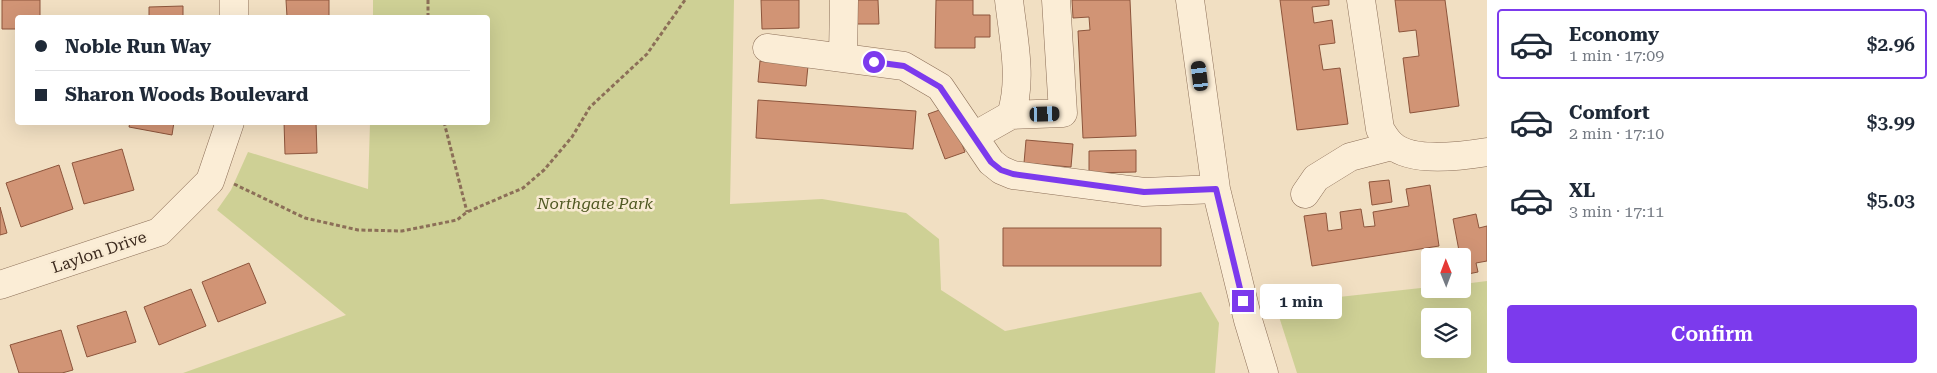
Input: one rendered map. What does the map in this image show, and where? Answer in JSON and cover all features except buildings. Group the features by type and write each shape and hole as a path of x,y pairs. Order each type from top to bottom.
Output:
{"street":[{"path":"234,0 234,15"},
{"path":"843,57 844,0"},
{"path":"1009,0 1016,74 1016,99 1011,115"},
{"path":"974,136 1011,115 1062,113 1056,0"},
{"path":"1190,0 1216,189 1248,320 1264,373"},
{"path":"1361,0 1380,129 1392,146 1410,154 1429,156 1457,156 1487,152"},
{"path":"767,48 904,66 940,87 991,162 1001,170 1013,174 1144,192 1216,189"},
{"path":"222,182 230,125"},
{"path":"1305,194 1316,178 1350,157 1392,146"},
{"name":"Laylon Drive","path":"0,285 159,232 222,182"}],"path":[{"path":"428,0 428,15"},
{"path":"222,182 305,218 358,230 402,231 458,220 467,212 523,188 544,170 572,137 590,108 647,54 685,0"},
{"path":"445,125 467,212"}],"green space":[{"name":"Northgate Park","path":"373,0 734,0 730,204 822,199 906,213 939,239 941,290 1005,331 1201,292 1219,323 1215,373 183,373 346,315 217,210 231,190 248,152 368,189 370,125 490,125 490,15 373,15"},
{"path":"1487,281 1487,373 1297,373 1275,304 1421,288 1421,298 1471,298 1471,283"}],"route":[{"path":"874,62 904,66 940,87 991,162 1001,170 1013,174 1144,192 1216,189 1243,301"}]}
